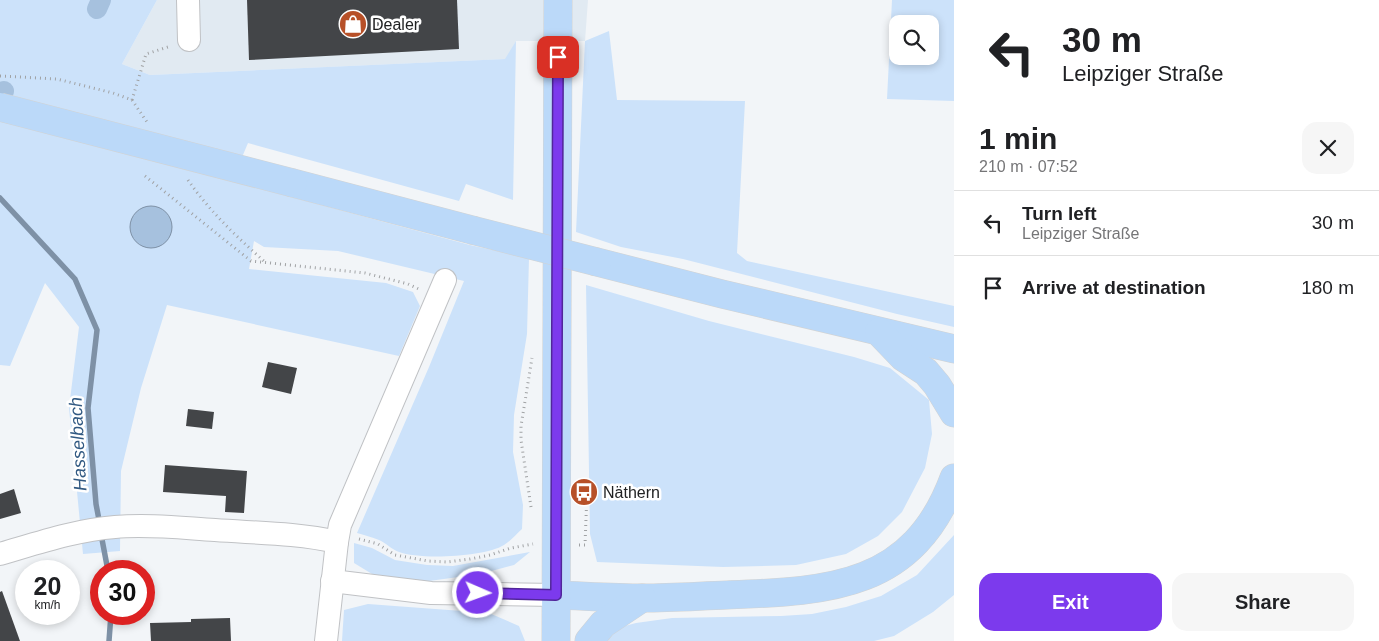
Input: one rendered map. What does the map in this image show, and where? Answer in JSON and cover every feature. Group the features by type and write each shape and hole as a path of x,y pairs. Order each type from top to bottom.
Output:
{"main road":[{"path":"556,641 558,0"},
{"path":"0,107 722,294 954,350"},
{"path":"879,332 903,357 926,372 937,385 954,413"},
{"path":"556,595 642,598 793,592 855,581 884,567 908,550 919,539 937,514 954,478"},
{"path":"589,641 603,624 642,598"}],"street":[{"path":"188,0 189,40"},
{"path":"326,641 338,538 345,512 441,288"},
{"path":"0,554 87,531 116,527 162,527 338,538"},
{"path":"332,581 431,593 556,595"}],"path":[{"path":"132,100 146,54 189,40"},
{"path":"0,76 57,79 113,93 132,100 149,124"},
{"path":"145,176 251,261 365,273 408,284 441,288"},
{"path":"187,179 204,203 238,239 266,263"},
{"path":"338,538 378,544 395,555 428,561 470,560 531,544 556,545"}],"shaded area":[{"path":"0,0 157,0 122,64 150,75 505,59 516,41 513,200 466,184 459,201 248,143 232,181 470,245 529,258 527,334 514,415 513,452 523,505 522,529 504,545 495,549 468,555 452,556 422,556 399,552 379,540 357,533 464,281 338,251 264,247 254,241 249,269 386,283 413,292 420,306 399,356 167,305 141,388 121,471 120,551 83,554 69,408 79,327 45,283 10,366 0,365"},
{"path":"157,0 588,0 585,41 516,41 506,59 150,75 122,64"},
{"path":"892,0 954,0 954,101 887,99 889,59 889,65 939,65 939,15 891,15"},
{"path":"609,31 617,100 745,101 737,253 747,261 954,306 954,327 683,259 621,247 576,232 585,41"},
{"path":"151,206 166,212 172,227 166,242 151,248 136,242 130,227 136,212"},
{"path":"586,285 709,321 854,357 890,368 929,400 932,434 925,468 902,512 878,536 846,554 796,565 723,567 597,562 590,534"},
{"path":"954,535 954,595 933,612 894,636 874,641 605,641 621,627 636,623 672,618 812,614 846,607 881,596 917,575"},
{"path":"354,543 372,548 395,560 427,565 453,566 530,552 514,565 480,574 422,582 377,577 354,563"},
{"path":"368,604 489,613 519,626 525,641 342,641 344,610"}],"building":[{"name":"Dealer","path":"247,0 457,0 459,49 249,60"},
{"path":"268,362 297,368 291,394 262,387"},
{"path":"188,409 214,412 212,429 186,426"},
{"path":"165,465 247,471 244,513 225,512 226,496 163,492"},
{"path":"14,489 21,513 0,519 0,494"},
{"path":"2,591 20,641 0,641 0,592"},
{"path":"230,618 231,641 151,641 150,625 155,625 155,623 191,622 191,619"}],"waterway":[{"path":"97,9 101,0"},
{"path":"0,93 4,91"},
{"name":"Hasselbach","path":"0,198 75,279 97,330 88,408 96,504 100,525"},
{"name":"Hasselbach","path":"101,534 106,560"},
{"name":"Hasselbach","path":"109,641 110,625"}],"place":[{"name":"Dealer","path":"353,24"},
{"name":"Näthern","path":"584,492"}],"route":[{"path":"478,593 556,595 558,57"}]}
